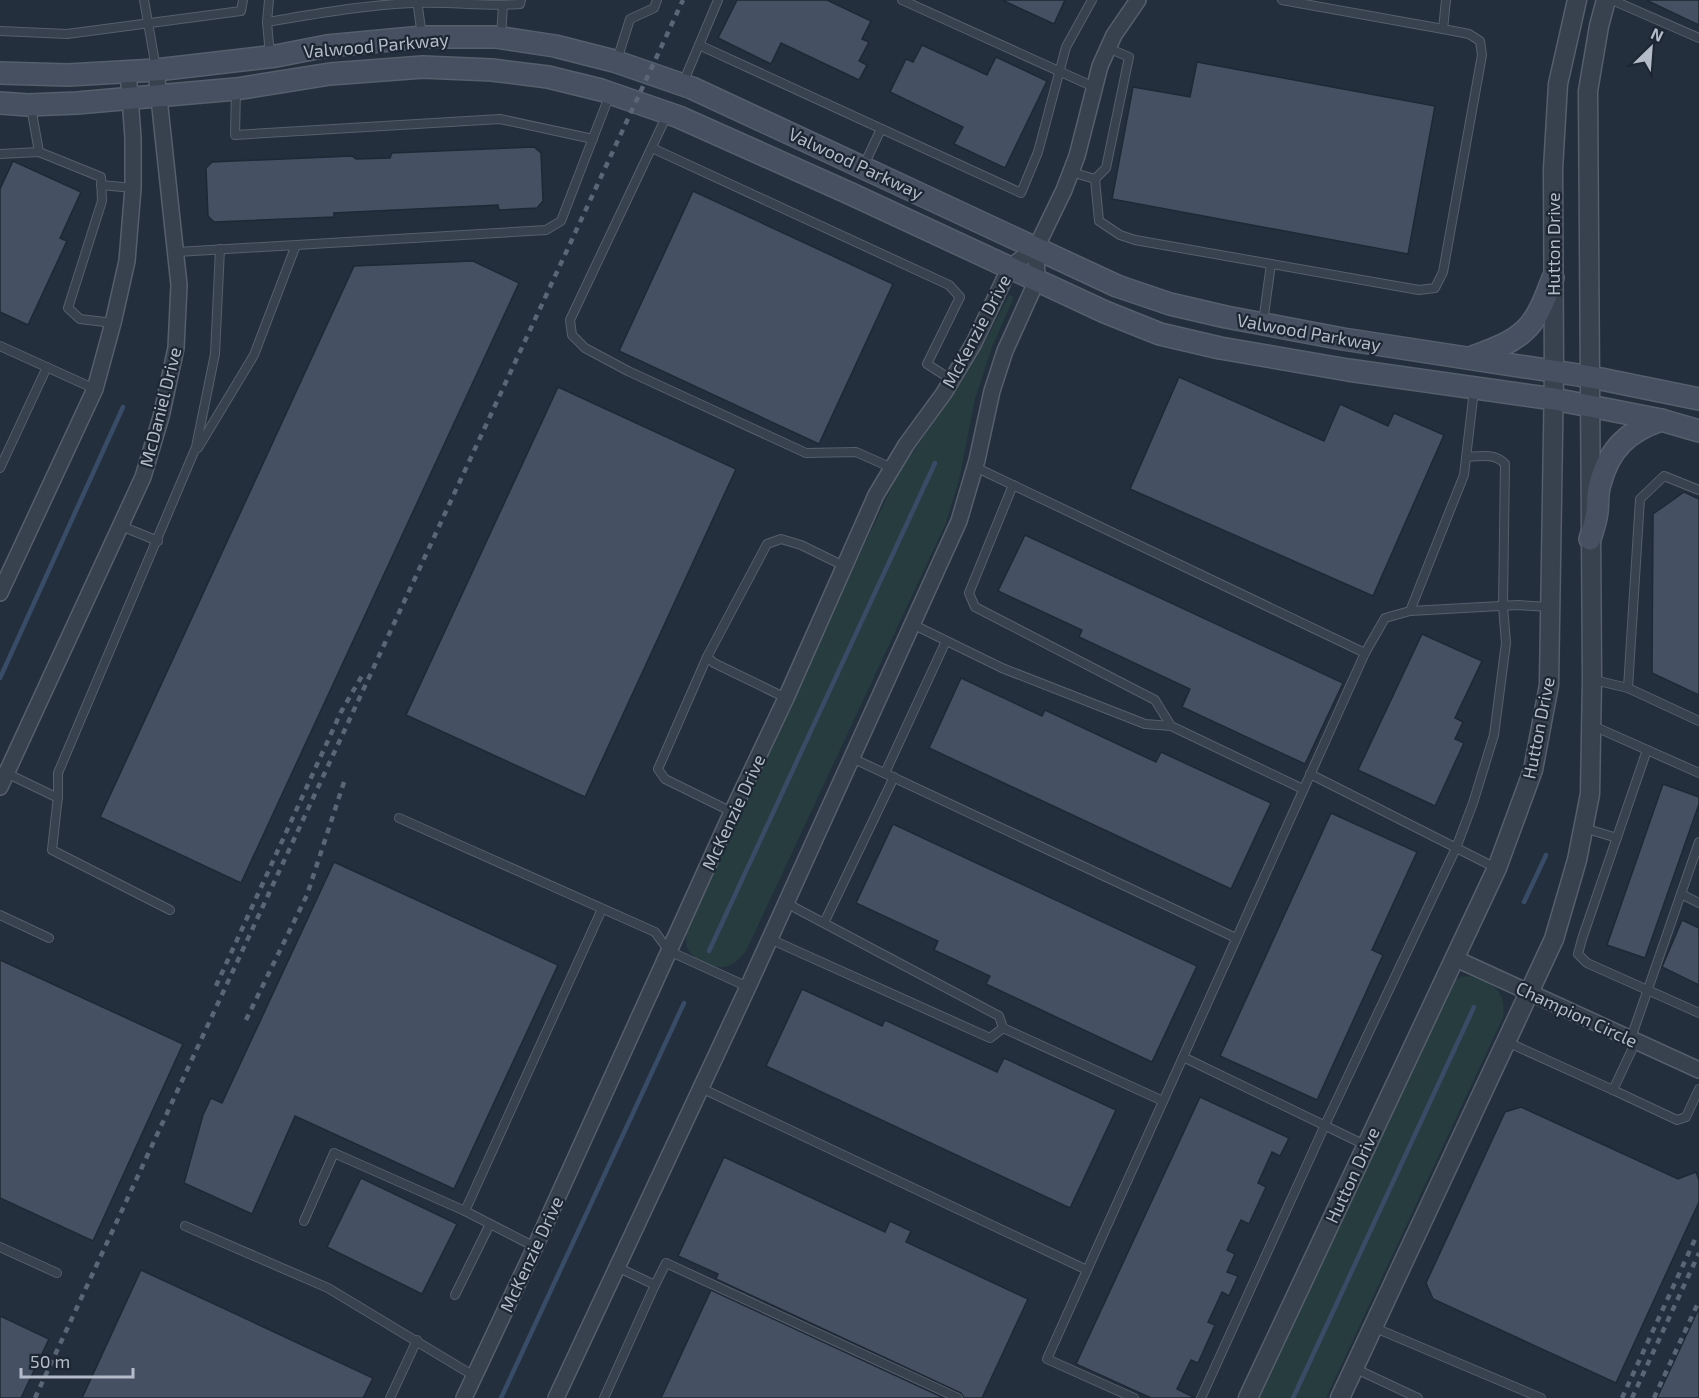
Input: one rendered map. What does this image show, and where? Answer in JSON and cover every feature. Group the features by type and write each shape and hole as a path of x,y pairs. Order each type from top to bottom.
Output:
{"main road":[{"name":"Valwood Parkway","path":"0,73 68,75 156,69 270,57 327,46 423,37 501,38 555,46 616,61 682,84 864,166 1117,286 1156,300 1226,317 1343,339 1591,377 1699,399"},
{"path":"423,37 423,67"},
{"name":"Valwood Parkway","path":"0,103 31,104 159,96 236,89 330,75 423,67 492,70 548,77 611,93 667,113 849,193 1105,312 1160,334 1220,348 1348,370 1554,399 1661,420 1699,431"},
{"path":"1468,359 1501,346 1525,331 1541,308 1553,278"},
{"path":"1590,539 1597,515 1600,484 1610,459 1622,440 1645,425 1661,420"}],"street":[{"name":"McKenzie Drive","path":"556,1398 748,987 959,521 975,467 992,391 1005,351 1037,280 1036,248 1071,172 1083,136 1094,87 1108,48 1138,0"},
{"name":"Hutton Drive","path":"1248,1398 1497,868 1533,770 1549,685 1554,399 1553,169 1558,84 1577,0"},
{"name":"Hutton Drive","path":"1340,1398 1554,939 1577,860 1590,794 1592,679 1588,92 1599,26 1606,0"},
{"name":"McDaniel Drive","path":"2,777 143,477 161,417 176,348 179,285 156,69"},
{"path":"0,593 95,389 113,323 127,261 133,188 134,138 128,70"},
{"name":"McKenzie Drive","path":"464,1398 786,698 876,495 974,343 1010,267 1036,248"},
{"name":"Champion Circle","path":"1455,958 1699,1070"}],"lane":[{"path":"144,0 156,69"},
{"path":"0,31 67,34 241,11 243,0"},
{"path":"269,0 267,22 270,57"},
{"path":"267,22 368,3 417,1 503,5 520,4 521,0"},
{"path":"616,61 630,19 654,8 657,0"},
{"path":"682,84 718,0"},
{"path":"902,0 1094,87"},
{"path":"699,45 1021,193 1038,152 1066,46 1092,0"},
{"path":"1095,179 1099,221 1120,235 1135,240 1419,290 1435,288 1443,272 1482,55 1480,41 1469,34 1282,0"},
{"path":"1443,29 1446,0"},
{"path":"1612,0 1699,38"},
{"path":"417,1 423,37"},
{"path":"501,38 503,5"},
{"path":"1095,179 1106,168 1129,57 1108,48"},
{"path":"236,89 235,135 500,119 593,139"},
{"path":"177,252 546,230 561,221 611,93"},
{"path":"31,104 39,152"},
{"path":"667,113 570,320 572,335 585,348 628,371 806,453 856,452 892,468"},
{"path":"864,166 881,129"},
{"path":"652,148 949,285 960,297 927,364 952,380"},
{"path":"0,154 39,152 101,177 102,201 68,308 80,319 113,323"},
{"path":"1071,172 1095,179"},
{"path":"101,185 133,188"},
{"path":"192,457 254,355 296,245"},
{"path":"170,910 52,850 58,798 58,773 196,447 214,354 220,249"},
{"path":"1263,323 1271,264"},
{"path":"0,346 95,389"},
{"path":"0,468 47,367"},
{"path":"1410,611 1464,475 1475,388"},
{"path":"1201,1398 1325,1125 1456,848 1494,735 1506,643 1503,606 1505,464 1501,458 1491,456 1466,457"},
{"path":"975,467 1365,653"},
{"path":"1628,688 1640,499 1664,476 1699,490"},
{"path":"1013,485 969,593 975,607 1155,700 1171,726"},
{"path":"121,526 158,541"},
{"path":"732,812 665,779 658,769 707,657 767,544 781,539 801,545 844,566"},
{"path":"1134,1398 1047,1359 1365,653 1385,618 1410,611 1503,606 1551,607"},
{"path":"912,624 1002,668 1145,723 1171,726 1303,789"},
{"path":"885,773 946,641"},
{"path":"707,657 714,663 786,698"},
{"path":"1592,679 1628,688 1699,722"},
{"path":"1591,725 1699,773"},
{"path":"1647,750 1581,939 1578,954 1587,963 1699,1013"},
{"path":"852,758 1236,938"},
{"path":"1310,774 1497,868"},
{"path":"2,777 58,798"},
{"path":"824,923 894,777"},
{"path":"399,818 655,932 669,951 748,987"},
{"path":"1583,828 1617,838"},
{"path":"1613,1090 1634,1040 1648,989 1699,842"},
{"path":"1681,894 1699,903"},
{"path":"786,903 999,1016 1003,1028 1163,1101"},
{"path":"465,1211 602,909"},
{"path":"0,915 49,938"},
{"path":"770,939 990,1038 1003,1028"},
{"path":"1506,1042 1677,1120 1686,1117 1699,1089"},
{"path":"1183,1057 1366,1145"},
{"path":"701,1088 1088,1270"},
{"path":"304,1221 334,1153 465,1211 535,1247"},
{"path":"455,1295 490,1224"},
{"path":"185,1226 328,1288 474,1376"},
{"path":"0,1246 57,1273"},
{"path":"604,1398 666,1263 958,1398"},
{"path":"617,1268 655,1285"},
{"path":"1373,1327 1541,1398"},
{"path":"390,1398 417,1340"},
{"path":"1354,1368 1418,1398"}],"green space":[{"path":"1009,295 1014,297 992,347 975,399 959,480 946,523 746,951 728,966 716,967 704,963 687,947 688,923 900,470 960,385"},
{"path":"1468,976 1484,981 1496,989 1504,1008 1503,1017 1326,1398 1255,1398 1449,984"}],"building":[{"path":"737,0 827,0 871,21 862,39 869,42 859,61 867,65 859,80 781,43 771,64 718,38"},
{"path":"1002,0 1065,0 1054,24"},
{"path":"1646,0 1699,0 1699,25"},
{"path":"922,45 987,75 996,57 1047,81 1005,168 954,144 963,127 890,92 906,59 913,62"},
{"path":"1197,62 1435,106 1408,254 1112,199 1133,87 1190,97"},
{"path":"534,147 541,153 543,201 537,208 499,210 498,205 334,213 334,217 214,222 208,216 206,168 212,162 352,156 356,159 390,158 392,153"},
{"path":"13,161 81,192 60,238 67,241 28,325 0,312 0,189"},
{"path":"693,191 893,284 819,444 619,351"},
{"path":"473,261 519,283 241,883 100,817 354,266"},
{"path":"1179,377 1324,441 1340,404 1388,426 1394,413 1444,435 1373,596 1130,489"},
{"path":"558,387 736,469 585,797 406,715"},
{"path":"1684,492 1699,499 1699,695 1652,673 1653,514"},
{"path":"1025,535 1343,683 1305,764 1182,707 1190,689 1079,637 1082,630 998,591"},
{"path":"1422,634 1482,661 1455,718 1463,722 1455,739 1464,743 1435,806 1358,770"},
{"path":"961,678 1042,716 1045,710 1156,762 1161,752 1271,803 1231,889 929,748"},
{"path":"1663,784 1699,797 1699,804 1645,958 1607,945"},
{"path":"1331,813 1417,852 1372,950 1383,955 1317,1100 1220,1056"},
{"path":"893,824 1197,966 1152,1062 986,984 990,976 934,950 938,941 856,903"},
{"path":"334,862 558,965 454,1189 295,1116 252,1214 184,1183 203,1115 211,1098 222,1103"},
{"path":"1682,920 1699,928 1699,985 1662,967"},
{"path":"0,960 183,1044 93,1241 0,1198"},
{"path":"802,989 882,1026 885,1020 997,1072 1004,1058 1116,1110 1070,1208 766,1066"},
{"path":"1200,1097 1289,1138 1280,1156 1272,1152 1258,1183 1266,1187 1249,1224 1241,1220 1227,1250 1235,1254 1227,1272 1238,1276 1229,1296 1222,1292 1208,1322 1215,1325 1198,1363 1191,1360 1177,1389 1195,1398 1151,1398 1076,1364"},
{"path":"1521,1107 1678,1179 1696,1172 1699,1180 1699,1202 1616,1383 1433,1299 1426,1283 1505,1112"},
{"path":"724,1157 885,1232 890,1221 911,1231 906,1242 1028,1299 982,1398 964,1398 961,1393 716,1279 718,1274 678,1256"},
{"path":"361,1178 457,1224 422,1294 327,1247"},
{"path":"141,1270 373,1378 363,1398 82,1398"},
{"path":"711,1290 944,1398 661,1398"},
{"path":"1699,1308 1699,1398 1657,1398"},
{"path":"0,1316 49,1339 21,1398 0,1398"}],"waterway":[{"path":"0,678 123,407"},
{"path":"709,951 935,463"},
{"path":"1524,902 1546,855"},
{"path":"501,1398 684,1003"},
{"path":"1293,1398 1474,1007"}],"railway":[{"path":"35,1398 683,0"},
{"path":"216,986 341,712 363,674"},
{"path":"246,1020 307,895 344,782"},
{"path":"1622,1398 1697,1235"},
{"path":"1632,1398 1699,1253"},
{"path":"1654,1398 1699,1301"}]}
